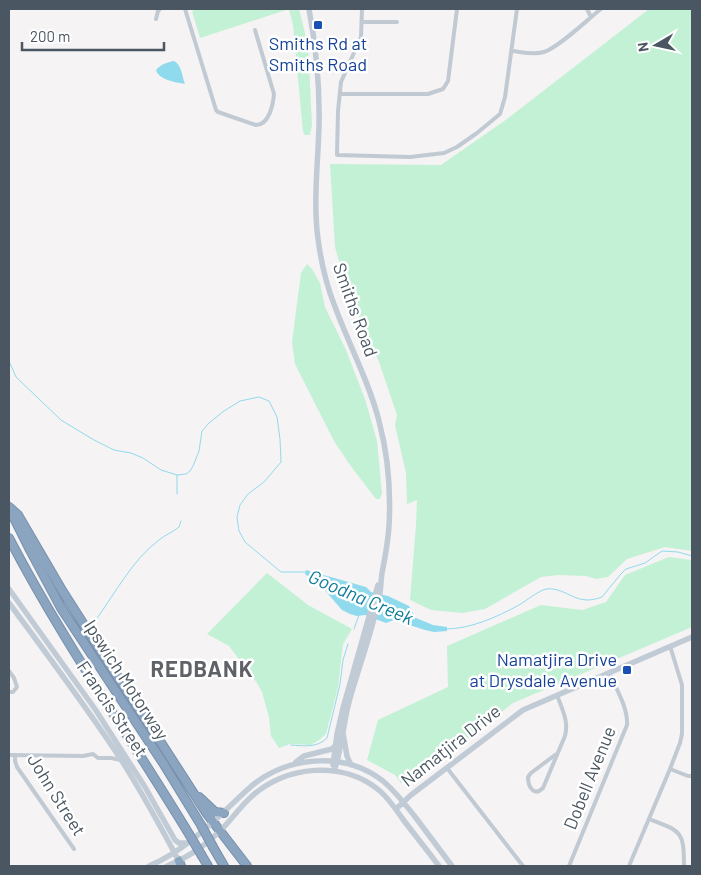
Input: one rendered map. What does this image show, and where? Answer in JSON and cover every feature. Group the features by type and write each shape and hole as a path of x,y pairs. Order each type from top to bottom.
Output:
{"highway":[{"path":"9,508 18,515 77,614 193,793 213,823 247,866"},
{"name":"Ipswich Motorway","path":"9,508 61,608 159,757 224,866"},
{"name":"Ipswich Motorway","path":"9,538 58,627 135,746 208,866"},
{"path":"193,793 215,812 224,813"}],"street":[{"path":"156,19 160,9"},
{"path":"185,9 216,110 260,125 265,121 274,100 274,94 254,30"},
{"name":"Smiths Road","path":"304,9 315,51"},
{"name":"Smiths Road","path":"309,9 314,36 318,92 319,125 316,213 322,264 333,302 372,399 379,422 389,478 386,553 335,762"},
{"path":"362,9 361,37 341,82 337,155 410,158 444,153 457,147 500,114 505,97 517,9"},
{"path":"340,94 428,94 443,89 448,81 457,9"},
{"path":"587,9 591,17"},
{"path":"512,51 533,53 554,48 601,9"},
{"path":"362,22 397,22"},
{"name":"Francis Street","path":"9,589 96,708 146,786 175,840 179,843 187,843"},
{"name":"Francis Street","path":"9,603 94,719 121,760 148,803 180,864"},
{"name":"Smiths Road","path":"334,771 335,745 343,708 370,621"},
{"name":"Namatjira Drive","path":"396,808 517,714 529,707 692,637"},
{"path":"629,866 670,769 682,734 682,693 679,674 670,646"},
{"path":"9,671 17,686 11,692"},
{"name":"Dobell Avenue","path":"569,866 627,726 625,709 609,672"},
{"path":"557,695 564,712 565,736 543,788 535,791 531,789 528,777 538,767 557,754"},
{"path":"343,728 347,756 351,765"},
{"path":"149,866 174,853 213,823 260,779 292,764 304,756 332,749 335,745"},
{"path":"9,755 83,756 93,754 98,758 121,760"},
{"name":"John Street","path":"15,755 17,767 74,849"},
{"path":"292,764 310,761 335,762 351,765 374,775 383,781 403,802 452,866"},
{"path":"447,768 523,866"},
{"path":"670,769 692,776"},
{"path":"166,866 180,864 199,849 220,831 251,797 271,782 303,771 320,770 334,771 356,777 371,784 396,808 439,866"},
{"path":"649,819 671,828 681,837 684,849 684,866"}],"green space":[{"path":"198,9 289,9 200,38 192,11"},
{"path":"289,9 299,9 308,45 312,125 310,135 305,135 303,132 293,25"},
{"path":"649,9 692,9 692,551 665,547 627,559 608,577 596,579 586,576 559,575 541,577 485,609 462,613 431,610 410,600 417,500 407,504 406,473 395,425 397,415 378,359 346,286 335,247 330,164 441,165 507,119"},
{"path":"307,264 320,283 325,307 346,350 365,399 377,441 382,493 380,499 376,499 334,441 295,364 292,342 301,273"},
{"path":"669,557 692,560 692,627 513,703 411,783 401,783 395,775 367,760 378,720 448,687 447,646 541,605 582,610 606,602 625,575"},
{"path":"267,573 308,605 352,629 343,644 338,687 326,734 311,745 290,744 279,748 271,736 269,717 262,692 257,683 229,646 207,634"}],"water":[{"path":"174,61 180,68 185,84 164,78 156,70 164,64"},
{"path":"306,570 366,587 371,592 388,596 409,606 416,618 433,625 447,627 447,631 434,632 394,620 386,623 365,615 357,616 350,614 342,610 321,586 305,574"}],"waterway":[{"name":"Goodna Creek","path":"9,361 16,377 61,420 114,450 131,453 143,458 161,470 177,475 186,474 190,471 199,451 202,431 209,423 240,401 259,397 269,401 277,417 281,462 264,482 248,494 240,505 237,517 239,531 245,542 281,572 307,572"},
{"path":"177,475 177,494"},
{"path":"95,621 140,557 159,540 179,527 181,521"},
{"name":"Goodna Creek","path":"445,629 474,625 493,618 546,589 557,590 581,599 588,600 602,597 626,569 645,563 662,551 678,552 692,556"},
{"path":"354,629 359,615"},
{"path":"291,745 315,745 327,738 348,644"}],"place":[{"name":"Smiths Rd at Smiths Road","path":"318,25"},
{"name":"Namatjira Drive at Drysdale Avenue","path":"627,670"}],"district":[{"name":"REDBANK","path":"202,669"}]}
